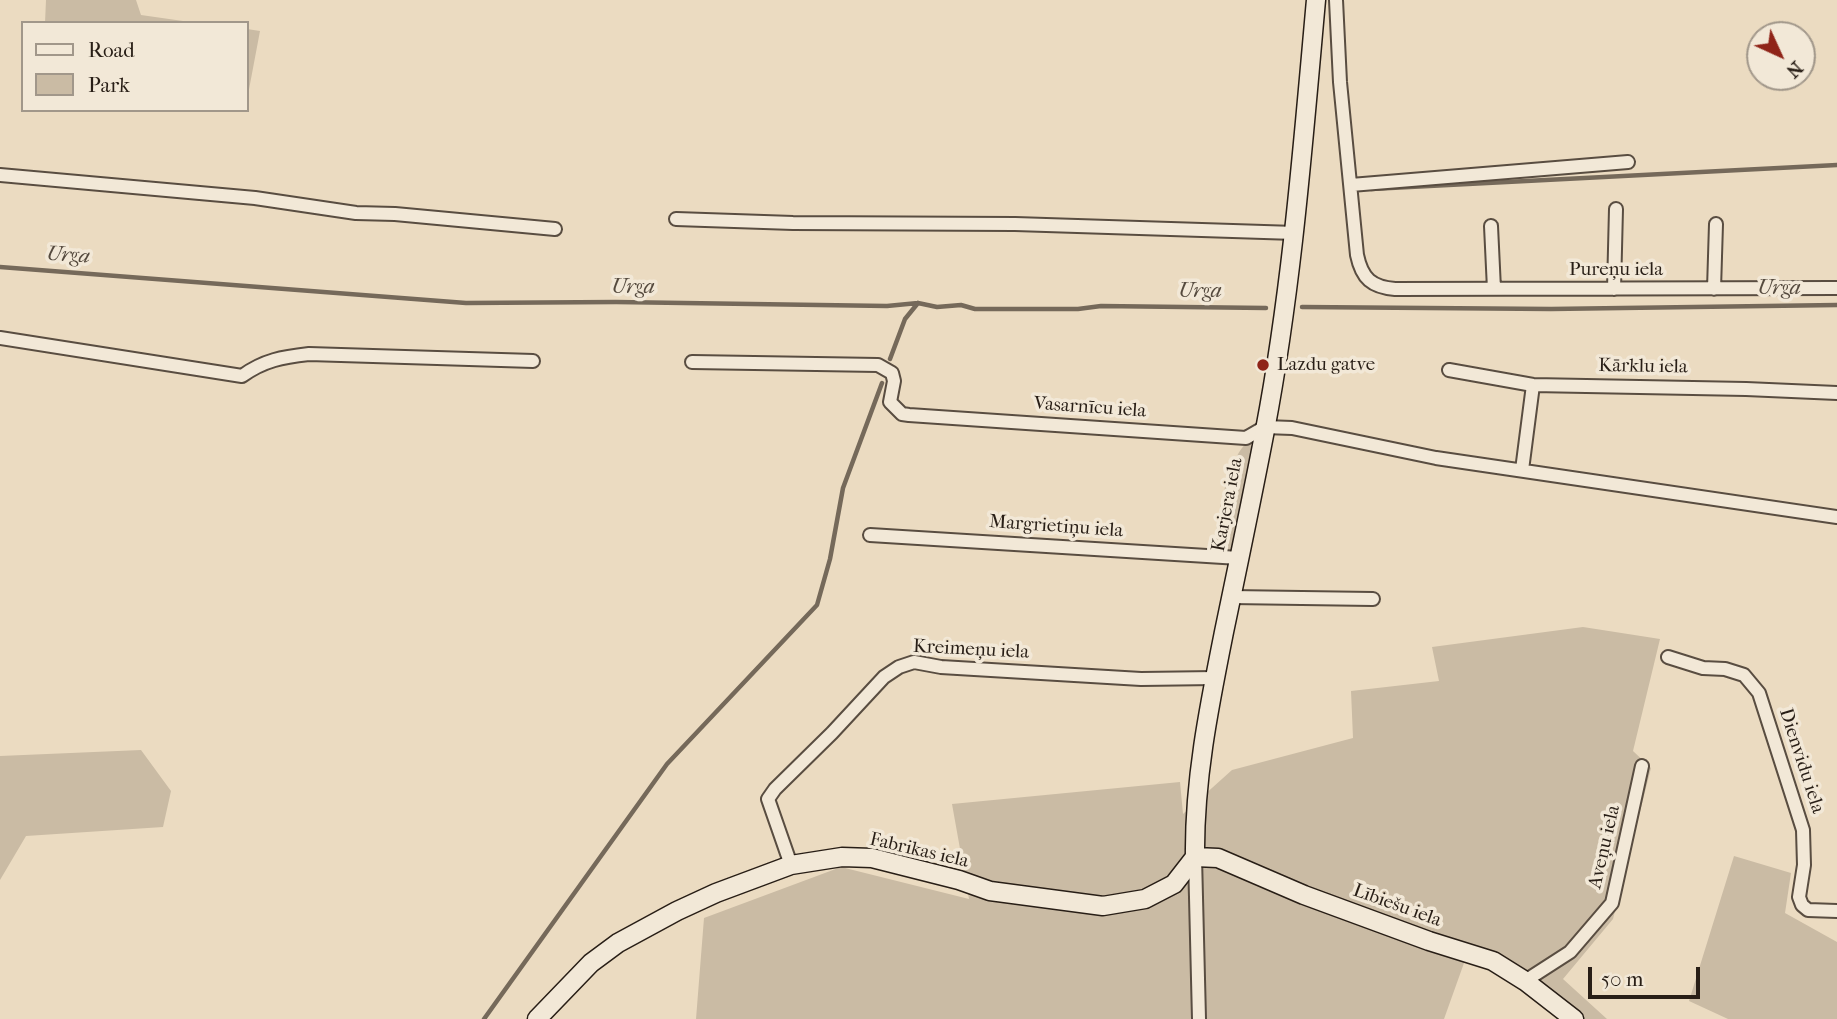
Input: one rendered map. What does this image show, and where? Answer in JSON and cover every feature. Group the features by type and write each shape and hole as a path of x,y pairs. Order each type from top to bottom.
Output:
{"street":[{"name":"Karjera iela","path":"1199,1019 1195,857 1197,790 1214,678 1265,428 1295,233 1316,0"},
{"path":"1336,0 1340,82 1352,185 1629,162"},
{"path":"0,175 256,198 356,213 396,214 555,229"},
{"name":"Pureņu iela","path":"1352,185 1360,268 1372,284 1395,289 1837,288"},
{"path":"1614,289 1616,209"},
{"path":"676,219 793,223 1014,224 1295,233"},
{"path":"1714,289 1716,224"},
{"path":"1492,226 1494,289"},
{"path":"0,338 242,376 276,357 309,354 533,361"},
{"name":"Vasarnīcu iela","path":"692,362 878,365 892,373 894,381 890,402 896,410 909,415 1246,438 1265,428"},
{"name":"Kārklu iela","path":"1449,370 1533,384 1837,393"},
{"path":"1522,470 1533,384"},
{"path":"1265,428 1292,428 1436,458 1837,517"},
{"name":"Margrietiņu iela","path":"870,535 1239,558"},
{"path":"1231,597 1373,599"},
{"name":"Dienvidu iela","path":"1668,657 1703,668 1725,669 1744,675 1759,693 1802,830 1804,865 1799,897 1808,910 1837,911"},
{"name":"Kreimeņu iela","path":"791,865 768,799 884,677 899,667 914,662 941,667 1141,679 1214,678"},
{"name":"Aveņu iela","path":"1525,981 1570,952 1612,902 1642,766"},
{"name":"Fabrikas iela","path":"537,1019 591,963 618,943 716,893 791,865 842,858 872,858 960,880 990,891 1102,906 1145,899 1174,884 1195,857"},
{"name":"Lībiešu iela","path":"1195,857 1218,858 1304,895 1429,941 1493,961 1525,981 1574,1019"}],"green space":[{"path":"46,0 136,0 141,15 183,21 45,21"},
{"path":"248,29 260,31 248,95"},
{"path":"1247,443 1254,447 1235,542 1227,553 1216,546 1220,508 1234,462"},
{"path":"1583,627 1660,639 1633,751 1651,768 1613,919 1563,979 1607,1019 1583,1019 1540,984 1468,947 1444,1019 696,1019 704,918 841,867 969,899 952,804 1180,782 1183,814 1232,770 1353,738 1351,691 1439,681 1432,647"},
{"path":"141,750 171,791 163,827 26,836 0,880 0,756"},
{"path":"1734,856 1791,873 1785,913 1837,942 1837,1019 1728,1019 1689,1001"}],"waterway":[{"path":"1371,189 1837,165"},
{"name":"Urga","path":"0,267 466,303 887,306 918,303 937,307 961,305 975,309 1078,309 1101,306 1266,308"},
{"path":"890,359 905,319 918,303"},
{"name":"Urga","path":"1302,307 1551,309 1837,305"},
{"path":"484,1019 667,764 817,605 830,559 843,488 882,383"}],"place":[{"name":"Lazdu gatve","path":"1263,365"}]}
